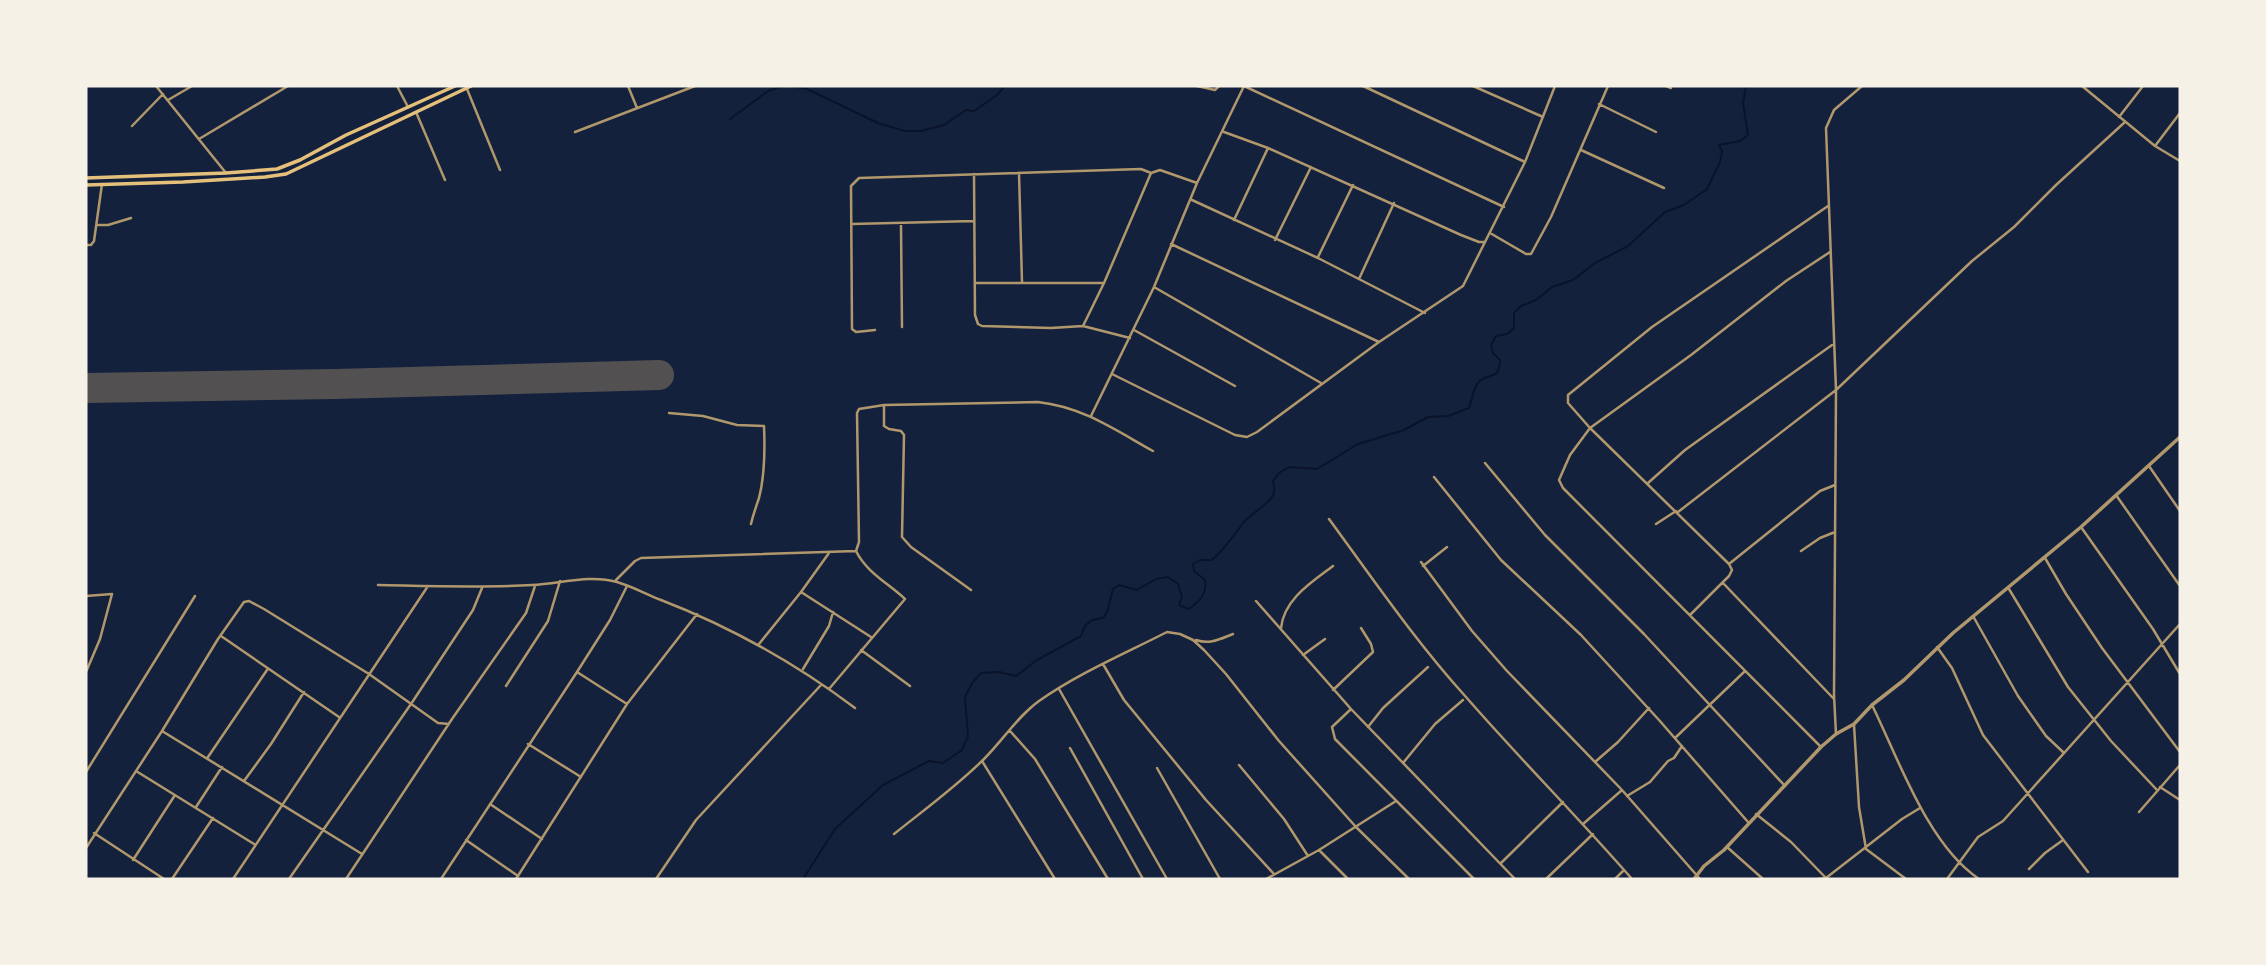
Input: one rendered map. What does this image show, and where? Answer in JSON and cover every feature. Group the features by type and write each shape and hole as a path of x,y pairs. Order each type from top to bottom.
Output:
{"main road":[{"path":"86,178 267,171 287,166 454,86"},
{"path":"86,185 286,174 469,87"},
{"path":"135,183 136,177"}],"street":[{"path":"156,86 226,173"},
{"path":"168,100 192,86"},
{"path":"199,139 288,86"},
{"path":"397,86 408,107"},
{"path":"628,86 637,108"},
{"path":"575,132 695,86"},
{"path":"1197,86 1215,90 1219,86"},
{"path":"1091,416 1154,287 1198,183 1244,86 1504,207"},
{"path":"1363,86 1525,163"},
{"path":"1473,86 1543,117"},
{"path":"1112,374 1241,437 1257,432 1321,383 1463,286 1525,163 1555,86"},
{"path":"1490,233 1526,254 1531,254 1551,217 1608,86"},
{"path":"1666,86 1671,88"},
{"path":"1836,734 1836,390 1826,128 1835,110 1862,86"},
{"path":"2082,86 2155,146 2180,161"},
{"path":"2119,117 2143,86"},
{"path":"469,87 500,170"},
{"path":"132,126 163,94"},
{"path":"1599,104 1656,132"},
{"path":"416,112 445,180"},
{"path":"2155,146 2180,113"},
{"path":"1656,524 1677,511 1836,390 1972,261 2014,227 2125,122"},
{"path":"1223,132 1268,148 1394,202 1470,239 1484,242"},
{"path":"1234,220 1268,148"},
{"path":"1581,149 1664,188"},
{"path":"1275,240 1312,167"},
{"path":"875,330 856,332 852,328 851,186 859,177 1141,169 1151,173 1160,170 1198,183"},
{"path":"1019,172 1022,282"},
{"path":"1083,326 1151,173"},
{"path":"974,174 975,316 979,325 1051,328 1083,326 1130,338"},
{"path":"86,245 91,245 94,240 102,184"},
{"path":"1318,258 1353,185"},
{"path":"1192,200 1318,258 1425,313"},
{"path":"1359,280 1394,202"},
{"path":"1690,615 1723,583 1732,570 1729,564 1590,428 1568,403 1568,395 1652,327 1828,206"},
{"path":"97,225 108,225 131,218"},
{"path":"852,223 974,221"},
{"path":"901,224 902,327"},
{"path":"1171,244 1379,342"},
{"path":"1821,747 1563,488 1559,480 1570,455 1590,428 1691,355 1786,281 1830,252"},
{"path":"975,283 1104,283"},
{"path":"1154,287 1321,383"},
{"path":"1134,330 1235,386"},
{"path":"1648,483 1685,450 1832,345"},
{"path":"829,689 905,599 872,573 861,562 856,551 859,542 857,413 863,408 884,405 1038,402 1063,405 1091,416 1153,451"},
{"path":"884,405 884,426 902,431 904,435 902,537 911,547 971,590"},
{"path":"669,413 703,416 737,425 764,426 765,447 760,495 751,524"},
{"path":"1694,879 1699,877 1821,747 1905,680 1937,647 2081,527 2180,437"},
{"path":"1485,463 1545,536 1644,634 1785,786"},
{"path":"2150,466 2180,511"},
{"path":"1434,477 1501,560 1581,635 1748,822"},
{"path":"1729,564 1820,492 1835,485"},
{"path":"2116,495 2180,586"},
{"path":"1329,519 1397,611 1465,696 1632,879"},
{"path":"2081,527 2180,674"},
{"path":"1801,551 1835,532"},
{"path":"1447,547 1422,564 1472,631 1628,796 1699,877"},
{"path":"616,581 641,558 856,551"},
{"path":"758,645 829,553"},
{"path":"2045,558 2102,648 2180,752"},
{"path":"1281,628 1282,614 1290,603 1313,579 1333,566"},
{"path":"506,687 548,621 560,581"},
{"path":"378,585 483,586 536,585 560,581 616,581 697,614 758,645 822,684 855,708"},
{"path":"1723,583 1834,699"},
{"path":"346,879 526,613 536,585"},
{"path":"233,879 428,586"},
{"path":"289,879 411,704 473,610 483,586"},
{"path":"443,878 610,620 627,586"},
{"path":"2007,586 2053,663 2094,720 2159,788 2180,800"},
{"path":"801,592 871,637"},
{"path":"86,596 112,594 100,639 86,670"},
{"path":"86,772 195,596"},
{"path":"86,848 240,605 249,601 369,674 438,723 449,724"},
{"path":"1256,601 1333,690 1515,879"},
{"path":"803,669 829,626 833,612"},
{"path":"466,841 517,877 627,704 697,614"},
{"path":"1973,616 2018,696 2046,736 2063,753"},
{"path":"1947,879 1978,837 2003,821 2180,624"},
{"path":"1333,690 1373,652 1361,628"},
{"path":"894,834 982,761 1023,713 1059,689 1167,632 1205,643 1233,634"},
{"path":"221,636 340,718"},
{"path":"1193,639 1356,827 1409,879"},
{"path":"1303,655 1325,639"},
{"path":"1937,647 1952,668 1983,735 2088,872"},
{"path":"861,650 911,686"},
{"path":"1103,664 1124,700 1206,800 1282,879"},
{"path":"1368,727 1383,708 1428,667"},
{"path":"208,758 267,670"},
{"path":"577,672 627,704"},
{"path":"1675,738 1744,672"},
{"path":"656,879 696,820 822,684"},
{"path":"1059,689 1167,879"},
{"path":"244,781 304,692"},
{"path":"1403,763 1435,724 1463,700"},
{"path":"1872,705 1940,841 1959,863 1979,879"},
{"path":"1595,762 1618,742 1649,708"},
{"path":"1351,709 1332,727 1335,739 1474,879"},
{"path":"1854,723 1859,807 1866,849 1906,879"},
{"path":"162,731 362,854"},
{"path":"1010,731 1035,759 1108,879"},
{"path":"528,744 581,777"},
{"path":"1628,796 1650,782 1682,746"},
{"path":"1070,748 1143,879"},
{"path":"982,761 1055,879"},
{"path":"1238,765 1284,819 1308,856"},
{"path":"2139,812 2180,765"},
{"path":"197,807 222,767"},
{"path":"1157,768 1220,879"},
{"path":"136,771 254,844"},
{"path":"1583,824 1622,790"},
{"path":"133,860 175,795"},
{"path":"1266,879 1319,850 1396,801"},
{"path":"1501,863 1563,802"},
{"path":"490,804 542,839"},
{"path":"1818,879 1826,879 1921,807"},
{"path":"1756,814 1791,842 1826,879"},
{"path":"172,879 213,817"},
{"path":"94,833 164,879"},
{"path":"1546,879 1593,834"},
{"path":"2029,869 2064,839"},
{"path":"1727,847 1763,879"},
{"path":"1319,850 1348,879"},
{"path":"1615,879 1624,870"}],"waterway":[{"path":"730,119 768,91 784,86"},
{"path":"791,86 807,89 878,123 905,131 921,131 944,125 966,110 974,111 1005,86"},
{"path":"803,879 835,829 883,785 929,761 943,763 962,750 968,736 965,697 981,673 999,672 1016,676 1037,660 1081,636 1085,626 1092,620 1103,618 1113,589 1119,585 1137,590 1156,579 1168,577 1178,584 1182,597 1179,605 1189,609 1202,597 1205,589 1205,580 1194,571 1193,564 1200,560 1212,560 1244,522 1270,500 1274,491 1273,481 1279,473 1289,467 1317,469 1358,444 1404,430 1428,417 1448,416 1469,408 1478,383 1498,370 1500,360 1493,353 1491,345 1496,336 1507,334 1514,328 1514,313 1521,306 1536,300 1552,287 1573,280 1595,263 1628,246 1665,212 1684,205 1707,189 1720,162 1722,151 1719,145 1740,141 1748,135 1743,103 1746,86"}],"runway":[{"path":"86,388 659,375"}]}
